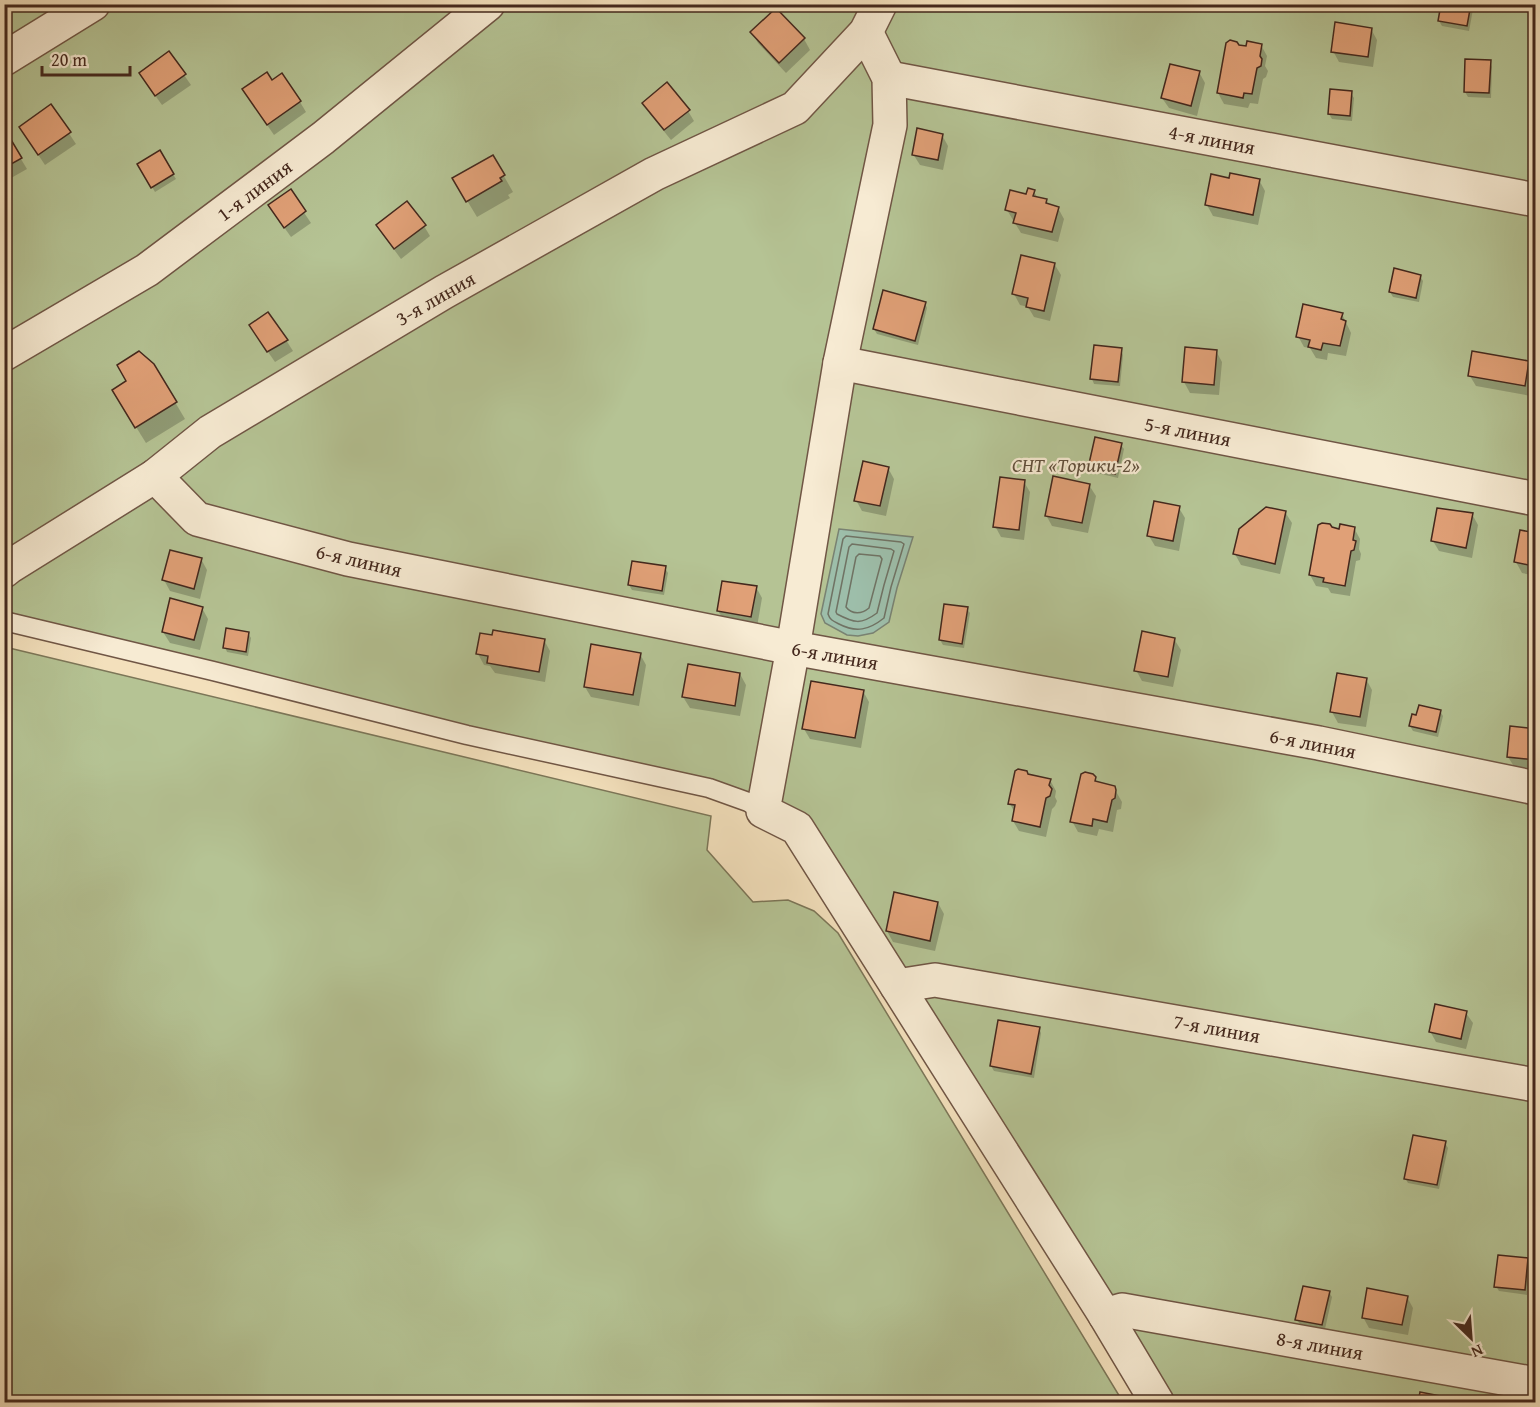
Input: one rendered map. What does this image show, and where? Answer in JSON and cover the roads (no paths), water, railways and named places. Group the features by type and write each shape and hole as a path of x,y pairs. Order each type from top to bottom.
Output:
{"street":[{"path":"4,59 93,4"},
{"name":"1-я линия","path":"4,354 147,270 323,138 488,4"},
{"path":"873,18 889,78 890,125 840,363 793,648 763,811 797,828 1157,1402"},
{"name":"3-я линия","path":"4,571 155,476 210,432 444,292 654,174 795,108 873,18"},
{"name":"4-я линия","path":"889,78 1536,200"},
{"name":"5-я линия","path":"840,363 1536,499"},
{"name":"6-я линия","path":"155,476 197,519 348,559 793,648 1319,743 1536,788"},
{"name":"7-я линия","path":"897,986 935,980 1536,1085"},
{"name":"8-я линия","path":"1105,1316 1122,1310 1536,1384"}],"lane":[{"path":"4,621 467,735 709,788 748,802 763,811"}],"water":[{"path":"839,529 913,537 889,622 873,633 858,636 847,635 825,623 821,614"}],"park label":[{"name":"СНТ «Торики-2»","path":"1076,464"}]}
